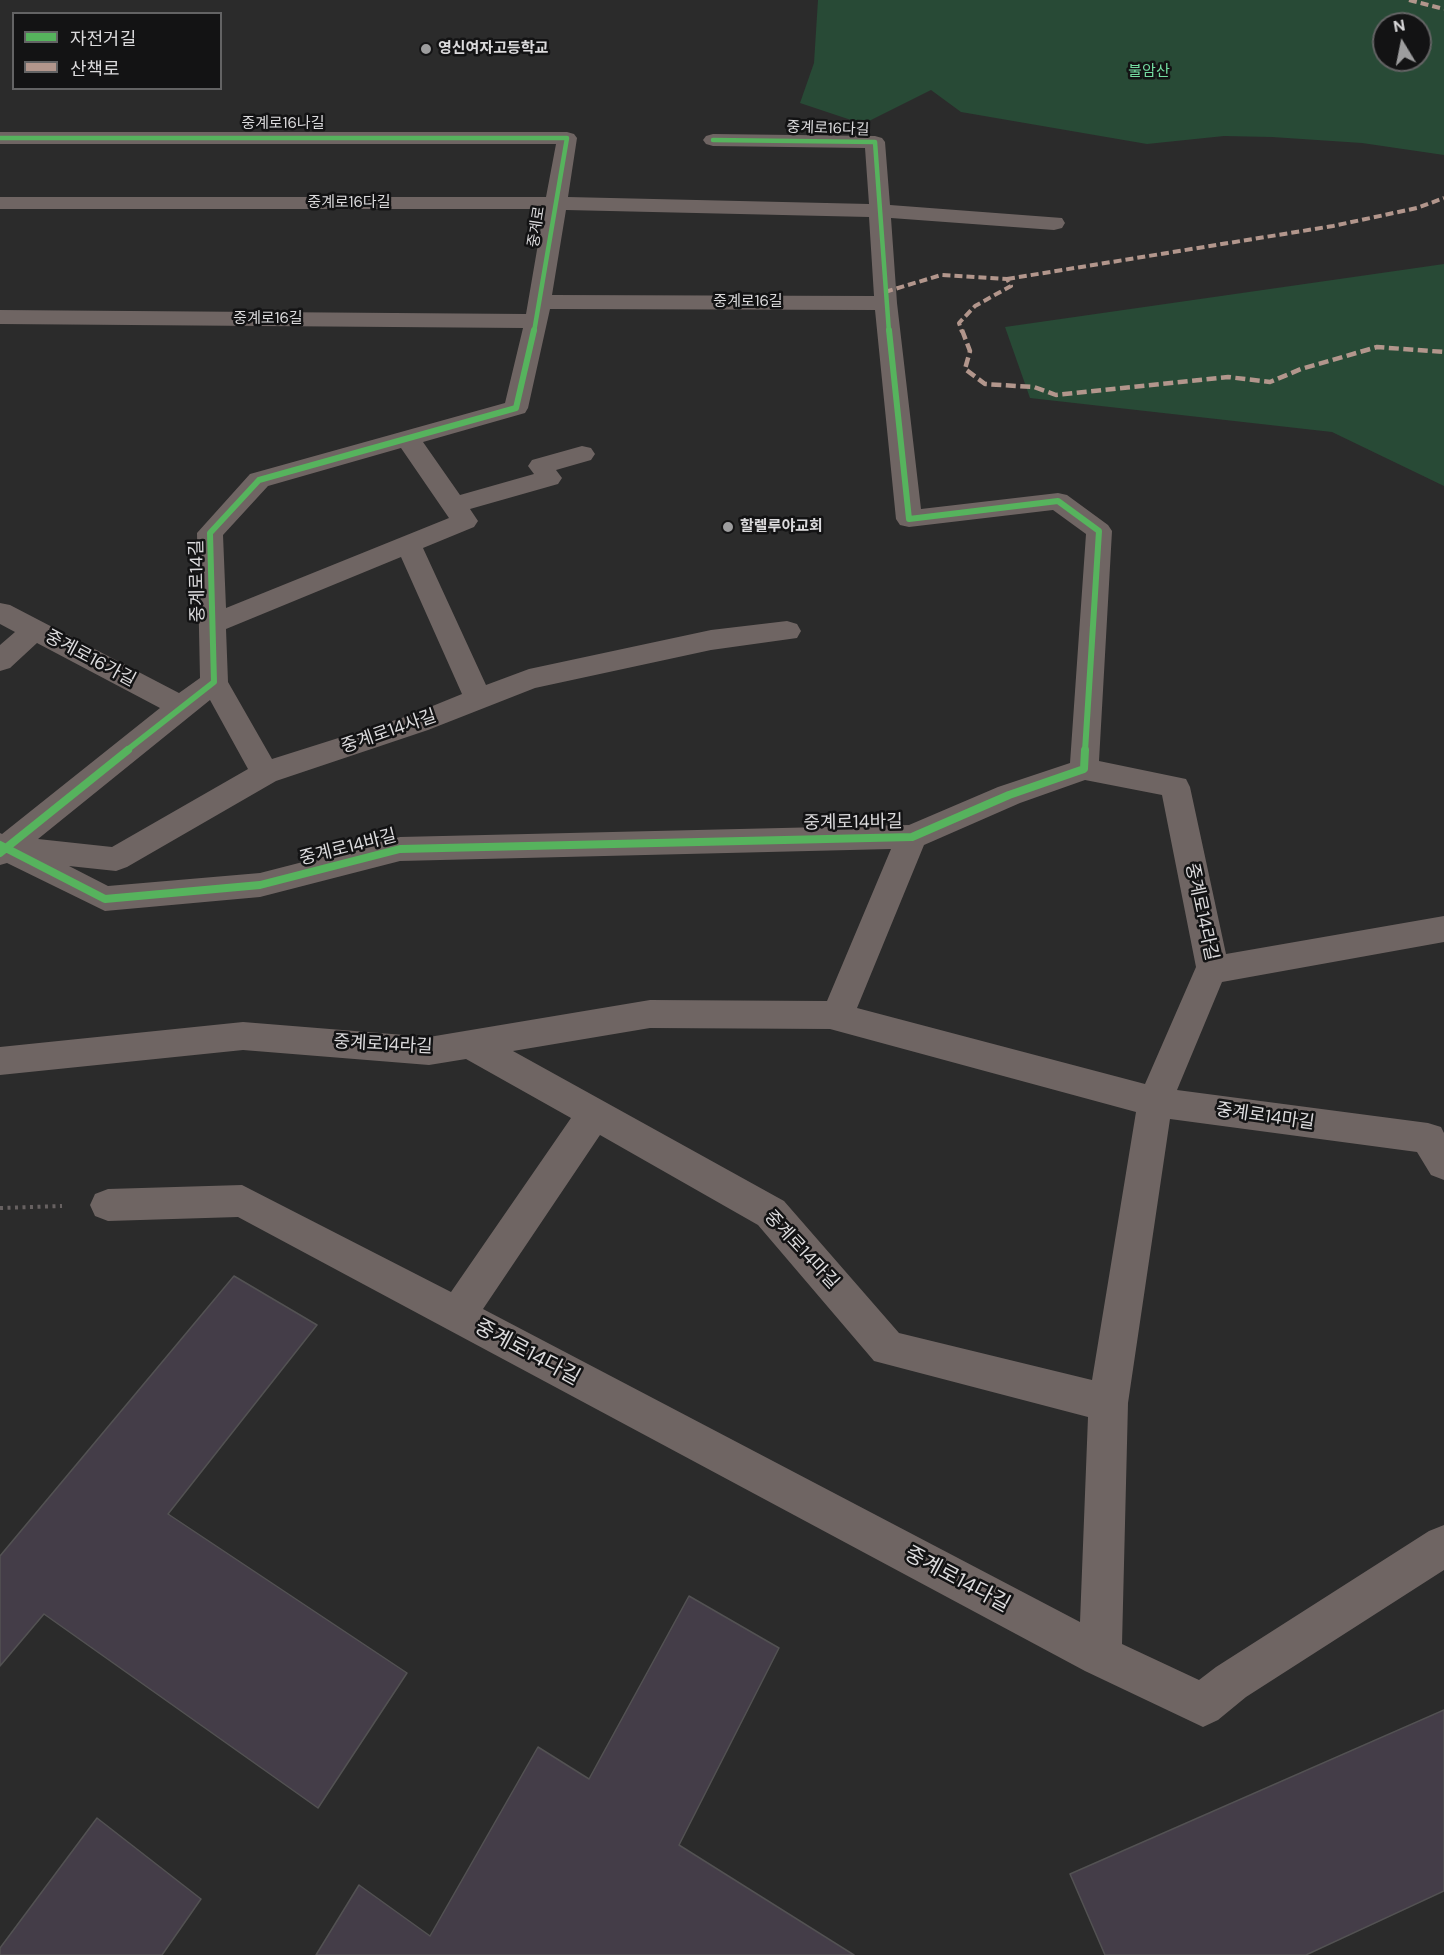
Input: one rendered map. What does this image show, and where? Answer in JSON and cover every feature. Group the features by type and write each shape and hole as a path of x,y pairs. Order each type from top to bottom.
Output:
{"street":[{"name":"중계로16나길","path":"0,138 567,138"},
{"name":"중계로","path":"538,312 567,138"},
{"name":"중계로16다길","path":"713,140 875,142 879,211"},
{"name":"중계로16다길","path":"0,203 555,203 879,211 1054,223"},
{"path":"879,211 886,303 909,519 1058,501 1099,531 1084,769"},
{"name":"중계로16길","path":"0,317 538,312 886,303"},
{"name":"중계로14길","path":"266,773 214,682 210,532 259,480 516,408 538,312"},
{"path":"407,438 454,505 549,478 541,466 582,454"},
{"name":"중계로14길","path":"213,624 465,521 454,505"},
{"path":"408,544 478,699"},
{"name":"중계로16가길","path":"0,612 181,706"},
{"path":"0,661 34,630"},
{"name":"중계로14사길","path":"2,848 116,859 266,773 418,723 529,679 711,640 788,631"},
{"path":"2,848 214,682"},
{"name":"중계로14바길","path":"2,848 105,899 260,885 400,849 912,837 1010,795 1084,769"},
{"name":"중계로14라길","path":"1084,769 1175,787 1213,970 1444,928"},
{"path":"837,1017 912,837"},
{"path":"1100,1656 1108,1403 1155,1102 1209,974 1213,970"},
{"name":"중계로14라길","path":"0,1062 243,1035 429,1050 650,1014 837,1017 1155,1102"},
{"name":"중계로14마길","path":"468,1043 771,1213 888,1348 1108,1403"},
{"name":"중계로14마길","path":"1155,1102 1436,1151"},
{"name":"중계로14다길","path":"457,1316 594,1114"},
{"name":"중계로14다길","path":"108,1205 242,1201 1100,1656 1203,1705 1231,1682 1444,1546"}],"path":[{"path":"0,1208 108,1205"}],"green space":[{"name":"불암산","path":"818,0 1444,0 1444,155 1362,143 1272,137 1224,136 1147,144 961,112 931,90 863,124 800,103 814,63"},
{"path":"1444,264 1444,486 1332,432 1030,398 1005,327"}],"building":[{"path":"234,1276 317,1325 168,1514 407,1673 318,1808 44,1614 0,1666 0,1556"},
{"path":"689,1596 779,1648 679,1845 854,1955 316,1955 359,1885 430,1936 538,1747 589,1779"},
{"path":"1444,1710 1444,1891 1306,1955 1105,1955 1070,1874"},
{"path":"97,1818 201,1899 162,1955 0,1955 0,1948"}],"marked path":[{"path":"1409,0 1444,9"},
{"path":"1007,279 1333,226 1417,208 1444,198"},
{"path":"885,292 941,275 1007,279 1011,286 975,306 959,323 970,351 965,369 985,384 1034,387 1056,395 1228,377 1270,382 1301,369 1377,347 1444,352"}],"cycle path":[{"path":"0,138 567,138 536,321 516,408 259,480 210,533 214,682 0,853"},
{"path":"0,845 105,899 260,885 400,849 912,837 1009,795 1084,769 1099,531 1058,501 909,519 886,303 875,142 713,140"}],"place":[{"name":"영신여자고등학교","path":"426,49"},
{"name":"할렐루야교회","path":"728,527"}]}
